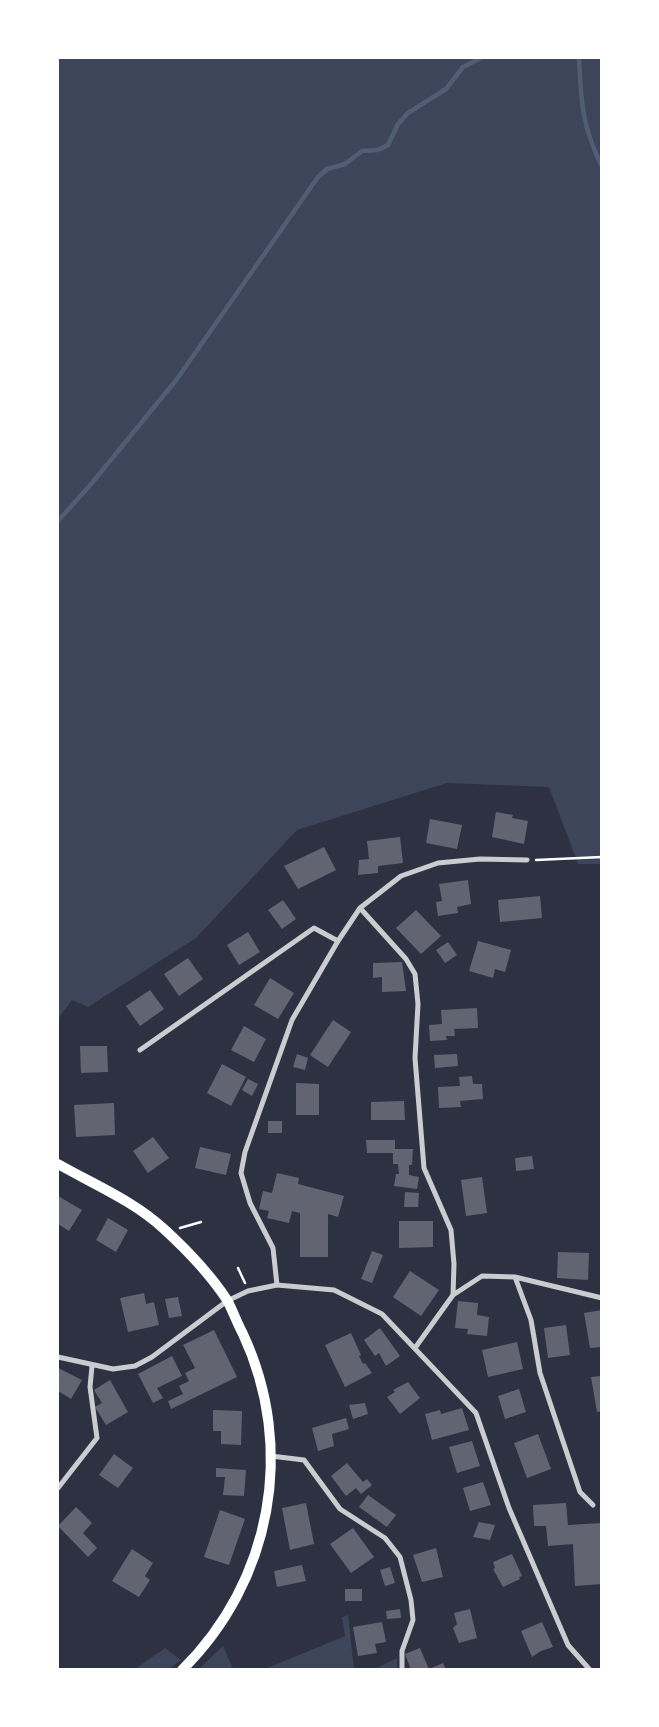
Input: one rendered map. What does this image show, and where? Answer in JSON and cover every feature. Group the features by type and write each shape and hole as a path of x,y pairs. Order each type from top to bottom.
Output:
{"main road":[{"path":"58,1164 127,1202 168,1232 188,1252 227,1301 259,1376 266,1404 271,1456 266,1519 255,1559 222,1622 197,1655 182,1670"}],"street":[{"path":"277,1285 273,1248 250,1203 241,1174 242,1166 245,1152 292,1020 338,941 360,908 401,876 438,862 480,859 527,860"},
{"path":"360,908 406,959 415,974 418,1004 415,1058 424,1168 451,1230 454,1264 453,1295"},
{"path":"140,1050 314,928 338,941"},
{"path":"415,1348 453,1295 482,1276 515,1277 602,1298"},
{"path":"515,1277 532,1320 540,1373 580,1492 593,1506"},
{"path":"58,1356 92,1366 113,1369 135,1366 152,1357 227,1301 248,1291 277,1285 334,1290 382,1314 476,1413 508,1508 568,1645 590,1670"},
{"path":"58,1488 97,1438 90,1387 92,1366"},
{"path":"271,1456 304,1460 340,1509 385,1538 400,1557 411,1600 413,1620 402,1651 402,1670"}],"path":[{"path":"527,860 602,857"},
{"path":"168,1232 200,1222"},
{"path":"238,1268 248,1291"}],"shaded area":[{"path":"58,58 601,58 601,864 578,864 549,787 447,783 297,830 196,938 88,1007 72,1000 58,1019"},
{"path":"348,1615 354,1669 265,1669 345,1636 342,1617"},
{"path":"223,1646 233,1669 199,1669"},
{"path":"165,1648 181,1660 169,1669 135,1669"},
{"path":"397,1658 397,1669 375,1669"}],"building":[{"path":"496,812 513,815 512,818 528,821 524,844 492,837"},
{"path":"430,819 462,825 457,849 426,843"},
{"path":"400,837 403,863 378,866 378,873 358,875 359,860 369,859 367,841"},
{"path":"324,847 336,870 298,889 284,866"},
{"path":"468,880 471,904 457,907 458,913 438,916 436,902 442,901 439,884"},
{"path":"540,896 542,918 500,922 498,900"},
{"path":"283,900 296,919 282,929 268,910"},
{"path":"416,910 441,936 421,954 396,928"},
{"path":"248,932 260,952 239,965 227,945"},
{"path":"478,941 511,950 505,972 495,969 493,978 469,971"},
{"path":"448,942 457,955 445,963 436,950"},
{"path":"188,958 203,979 179,996 164,974"},
{"path":"402,962 406,991 382,992 382,977 373,978 373,963"},
{"path":"270,978 294,993 278,1019 254,1005"},
{"path":"150,990 164,1009 140,1026 126,1006"},
{"path":"477,1008 478,1028 454,1029 455,1036 446,1036 447,1040 430,1041 429,1025 442,1024 441,1010"},
{"path":"333,1020 351,1032 328,1067 310,1055"},
{"path":"244,1026 266,1039 254,1062 231,1050"},
{"path":"80,1046 107,1046 108,1072 81,1073"},
{"path":"297,1054 308,1058 305,1070 293,1067"},
{"path":"457,1054 458,1066 435,1068 434,1055"},
{"path":"222,1064 246,1077 231,1106 207,1093"},
{"path":"472,1076 473,1084 482,1084 483,1099 460,1101 461,1107 439,1108 438,1087 460,1086 459,1077"},
{"path":"248,1079 258,1084 252,1096 242,1090"},
{"path":"296,1083 319,1084 319,1115 296,1115"},
{"path":"404,1101 405,1120 371,1120 371,1102"},
{"path":"114,1103 115,1135 76,1137 74,1105"},
{"path":"268,1121 282,1121 282,1133 268,1133"},
{"path":"153,1137 169,1158 148,1173 133,1151"},
{"path":"366,1140 395,1140 395,1149 413,1149 412,1165 409,1165 409,1175 419,1177 417,1189 394,1186 396,1174 399,1174 398,1164 393,1164 393,1153 367,1153"},
{"path":"200,1147 231,1154 226,1175 195,1168"},
{"path":"532,1156 534,1169 516,1171 515,1158"},
{"path":"277,1173 299,1178 298,1184 344,1196 338,1217 328,1214 328,1257 300,1257 300,1213 292,1211 289,1223 267,1218 269,1211 259,1209 263,1191 272,1193"},
{"path":"482,1177 487,1213 466,1216 461,1180"},
{"path":"405,1192 419,1193 418,1207 404,1207"},
{"path":"58,1196 82,1210 69,1231 58,1224"},
{"path":"108,1218 128,1230 116,1252 96,1240"},
{"path":"399,1221 433,1221 433,1247 399,1248"},
{"path":"372,1251 383,1255 372,1283 361,1279"},
{"path":"558,1252 589,1253 588,1280 557,1278"},
{"path":"410,1271 439,1290 421,1316 393,1297"},
{"path":"144,1293 146,1304 154,1302 159,1325 128,1332 120,1298"},
{"path":"178,1297 182,1316 169,1318 165,1299"},
{"path":"458,1301 478,1303 477,1315 489,1317 487,1336 467,1334 468,1329 455,1328"},
{"path":"602,1310 602,1347 590,1348 584,1313"},
{"path":"566,1325 570,1355 548,1358 544,1328"},
{"path":"380,1328 400,1356 386,1366 379,1353 375,1356 364,1340"},
{"path":"214,1330 237,1377 171,1409 168,1401 183,1394 179,1386 189,1381 185,1373 195,1368 183,1345"},
{"path":"351,1333 363,1364 365,1363 372,1373 345,1387 325,1345"},
{"path":"517,1342 523,1369 488,1377 482,1350"},
{"path":"172,1356 182,1376 157,1388 163,1398 153,1403 138,1374"},
{"path":"58,1368 82,1380 71,1399 58,1391"},
{"path":"602,1376 602,1411 597,1412 591,1377"},
{"path":"110,1380 128,1412 106,1425 95,1407 102,1403 94,1390"},
{"path":"408,1382 420,1398 400,1414 387,1397 395,1392 393,1390"},
{"path":"519,1389 526,1412 505,1419 498,1396"},
{"path":"365,1403 368,1414 353,1419 349,1405"},
{"path":"462,1408 469,1430 432,1440 425,1414 440,1410 441,1414"},
{"path":"213,1410 242,1411 241,1445 221,1444 221,1431 213,1431"},
{"path":"346,1418 349,1429 332,1434 334,1446 318,1451 312,1428"},
{"path":"538,1434 551,1469 527,1478 514,1443"},
{"path":"472,1441 480,1466 457,1473 449,1447"},
{"path":"114,1454 133,1468 118,1488 99,1475"},
{"path":"347,1463 363,1482 367,1479 372,1485 361,1494 356,1488 346,1496 331,1476"},
{"path":"216,1468 246,1470 244,1496 223,1495 225,1477 216,1477"},
{"path":"483,1482 491,1505 470,1511 463,1488"},
{"path":"368,1495 396,1515 387,1527 359,1507"},
{"path":"306,1503 314,1544 290,1550 282,1508"},
{"path":"566,1503 568,1525 602,1523 602,1584 575,1586 573,1544 548,1546 546,1526 534,1526 533,1505"},
{"path":"76,1507 92,1523 83,1533 97,1548 88,1557 58,1526"},
{"path":"220,1510 245,1519 229,1565 204,1557"},
{"path":"479,1522 495,1525 490,1540 473,1537"},
{"path":"353,1528 374,1557 351,1573 330,1544"},
{"path":"436,1548 443,1577 422,1582 413,1555"},
{"path":"132,1549 153,1563 145,1576 150,1580 139,1597 112,1581"},
{"path":"512,1554 522,1576 519,1577 520,1579 503,1587 493,1569 495,1568 493,1562"},
{"path":"302,1565 306,1581 277,1587 274,1571"},
{"path":"390,1567 395,1583 385,1586 380,1570"},
{"path":"345,1589 362,1589 362,1601 345,1601"},
{"path":"400,1609 401,1618 387,1619 386,1611"},
{"path":"470,1609 477,1638 459,1643 453,1628 457,1624 454,1613"},
{"path":"382,1622 386,1642 375,1644 377,1653 358,1656 353,1627"},
{"path":"542,1622 553,1647 541,1651 532,1657 521,1631"},
{"path":"420,1648 429,1669 443,1663 446,1670 411,1670 405,1654"}],"waterway":[{"path":"58,521 92,483 177,379 318,177 327,169 345,164 362,151 378,150 388,145 398,124 408,113 446,89 463,67 481,58"},
{"path":"579,58 586,126 602,167"}]}
